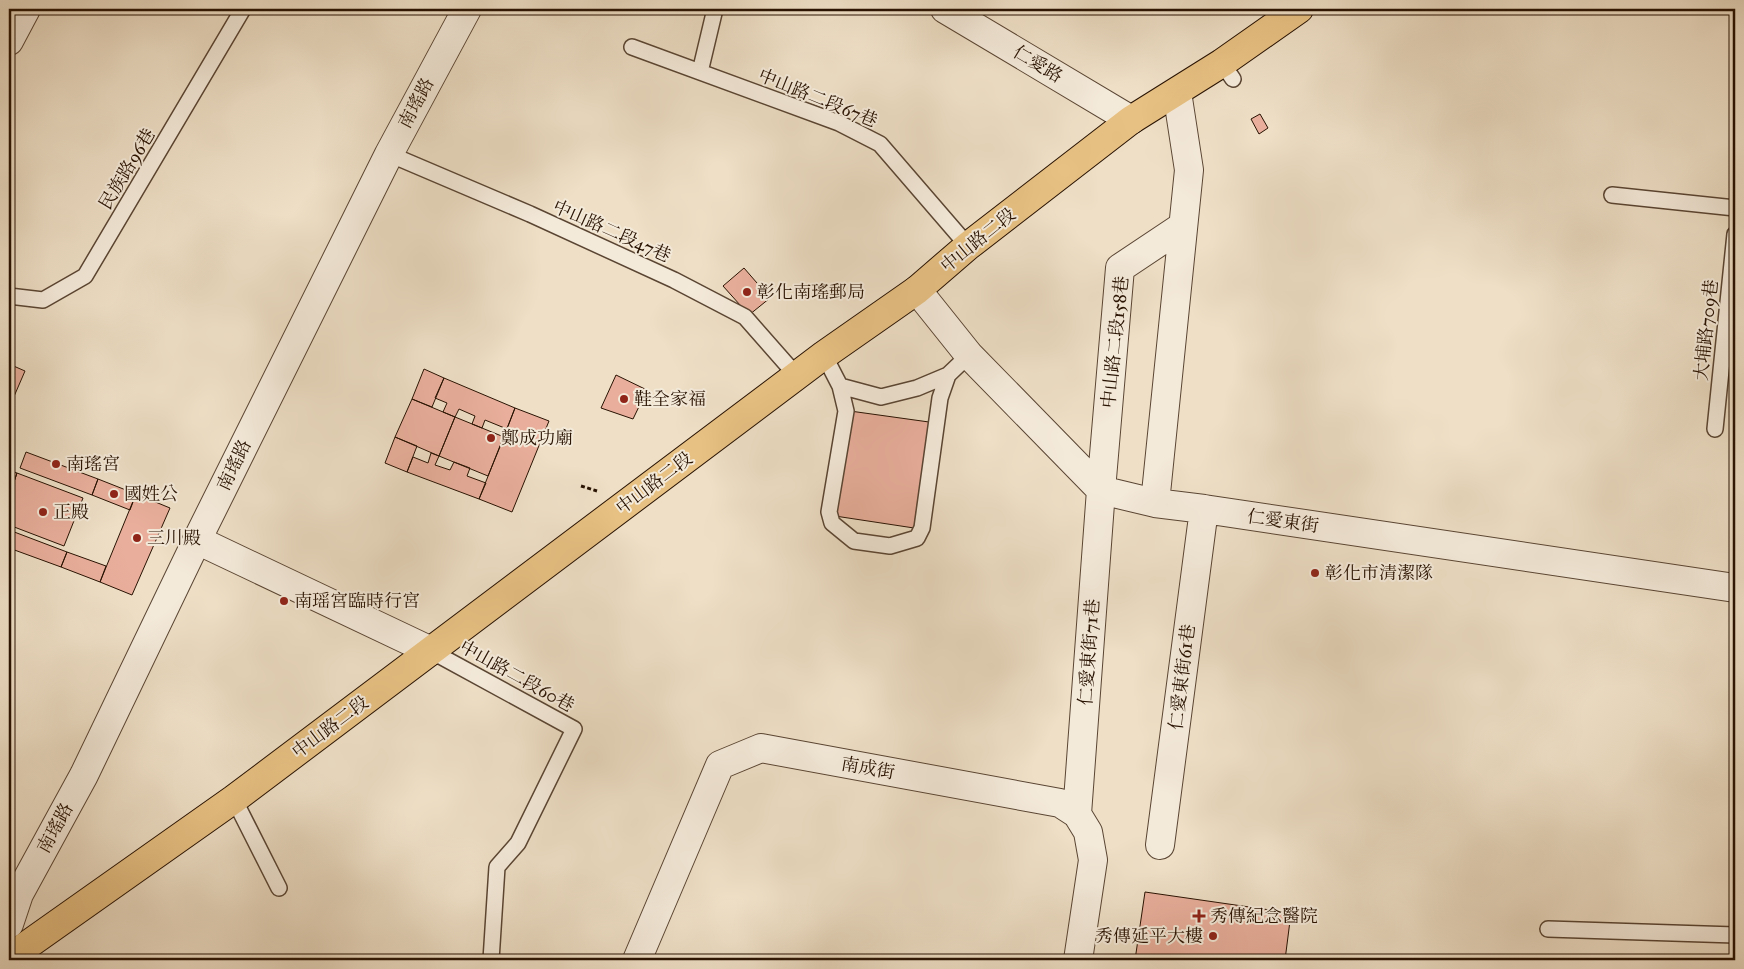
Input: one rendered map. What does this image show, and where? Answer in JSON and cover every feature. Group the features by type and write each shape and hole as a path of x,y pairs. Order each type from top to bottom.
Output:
{"main road":[{"name":"中山路二段","path":"9,958 234,799 796,375 917,290 968,246 1131,120 1177,92 1228,71 1299,9"}],"street":[{"name":"南瑤路","path":"9,924 19,894 84,775 197,540 389,154 467,9"},
{"name":"仁愛路","path":"945,9 1131,120"},
{"path":"1155,504 1189,170 1177,92"},
{"name":"中山路二段158巷","path":"1101,490 1120,268 1183,226"},
{"path":"917,290 969,355 1101,490"},
{"name":"仁愛東街","path":"1101,490 1155,504 1204,509 1735,588"},
{"name":"仁愛東街71巷","path":"1077,814 1101,490"},
{"name":"仁愛東街61巷","path":"1160,845 1204,509"},
{"path":"197,540 431,651"},
{"name":"南成街","path":"637,960 720,765 761,748 1060,803 1077,814"},
{"path":"1077,814 1088,832 1093,860 1078,960"}],"lane":[{"name":"民族路96巷","path":"9,296 43,300 86,276 244,9"},
{"path":"700,72 715,9"},
{"name":"中山路二段67巷","path":"632,47 839,123 880,144 968,246"},
{"name":"中山路二段47巷","path":"389,154 530,214 656,272 746,317 796,375"},
{"path":"1612,195 1735,208"},
{"name":"大埔路709巷","path":"1715,429 1735,234"},
{"path":"824,355 840,386 846,410 829,512 832,523 854,541 890,546 916,538 922,528 940,398 948,375"},
{"path":"840,386 881,397 917,388 948,375 969,355"},
{"name":"中山路二段60巷","path":"431,651 574,729 518,843 497,867 491,960"},
{"path":"234,799 279,888"},
{"path":"1548,929 1735,935"}],"building":[{"path":"1260,114 1268,128 1259,134 1251,119"},
{"name":"彰化南瑤郵局","path":"744,268 770,298 749,315 723,286"},
{"path":"9,364 25,371 9,408"},
{"path":"424,369 444,378 432,407 412,399"},
{"name":"鞋全家福","path":"616,375 647,390 633,419 601,408"},
{"path":"444,378 515,408 507,429 485,420 482,428 472,424 475,416 459,409 455,417 443,412 447,403 435,398"},
{"path":"412,399 455,417 439,456 395,437"},
{"path":"515,408 549,421 512,512 479,499"},
{"path":"850,411 929,422 914,528 835,516"},
{"path":"455,417 504,437 488,476 439,456"},
{"path":"395,437 417,446 407,472 385,463"},
{"path":"26,452 98,479 92,495 20,468"},
{"path":"431,453 439,456 435,465 450,470 454,462 470,468 467,476 486,483 479,499 407,472 413,457 428,463"},
{"path":"9,470 17,473 13,485 9,484"},
{"name":"正殿","path":"17,473 83,498 64,546 9,525 9,497"},
{"name":"國姓公","path":"98,479 136,494 130,510 92,495"},
{"name":"三川殿","path":"136,494 170,508 132,595 100,582"},
{"path":"9,530 67,552 61,567 9,548"},
{"path":"67,552 106,566 100,582 61,567"},
{"name":"秀傳延平大樓","path":"1145,892 1291,913 1285,960 1135,960"}],"place":[{"name":"彰化南瑤郵局","path":"747,292"},
{"name":"鞋全家福","path":"624,399"},
{"name":"鄭成功廟","path":"491,438"},
{"name":"南瑤宮","path":"56,464"},
{"name":"國姓公","path":"114,494"},
{"name":"正殿","path":"43,512"},
{"name":"三川殿","path":"137,538"},
{"name":"彰化市清潔隊","path":"1315,573"},
{"name":"南瑶宮臨時行宮","path":"284,601"},
{"name":"秀傳紀念醫院","path":"1199,916"},
{"name":"秀傳延平大樓","path":"1213,936"}]}
